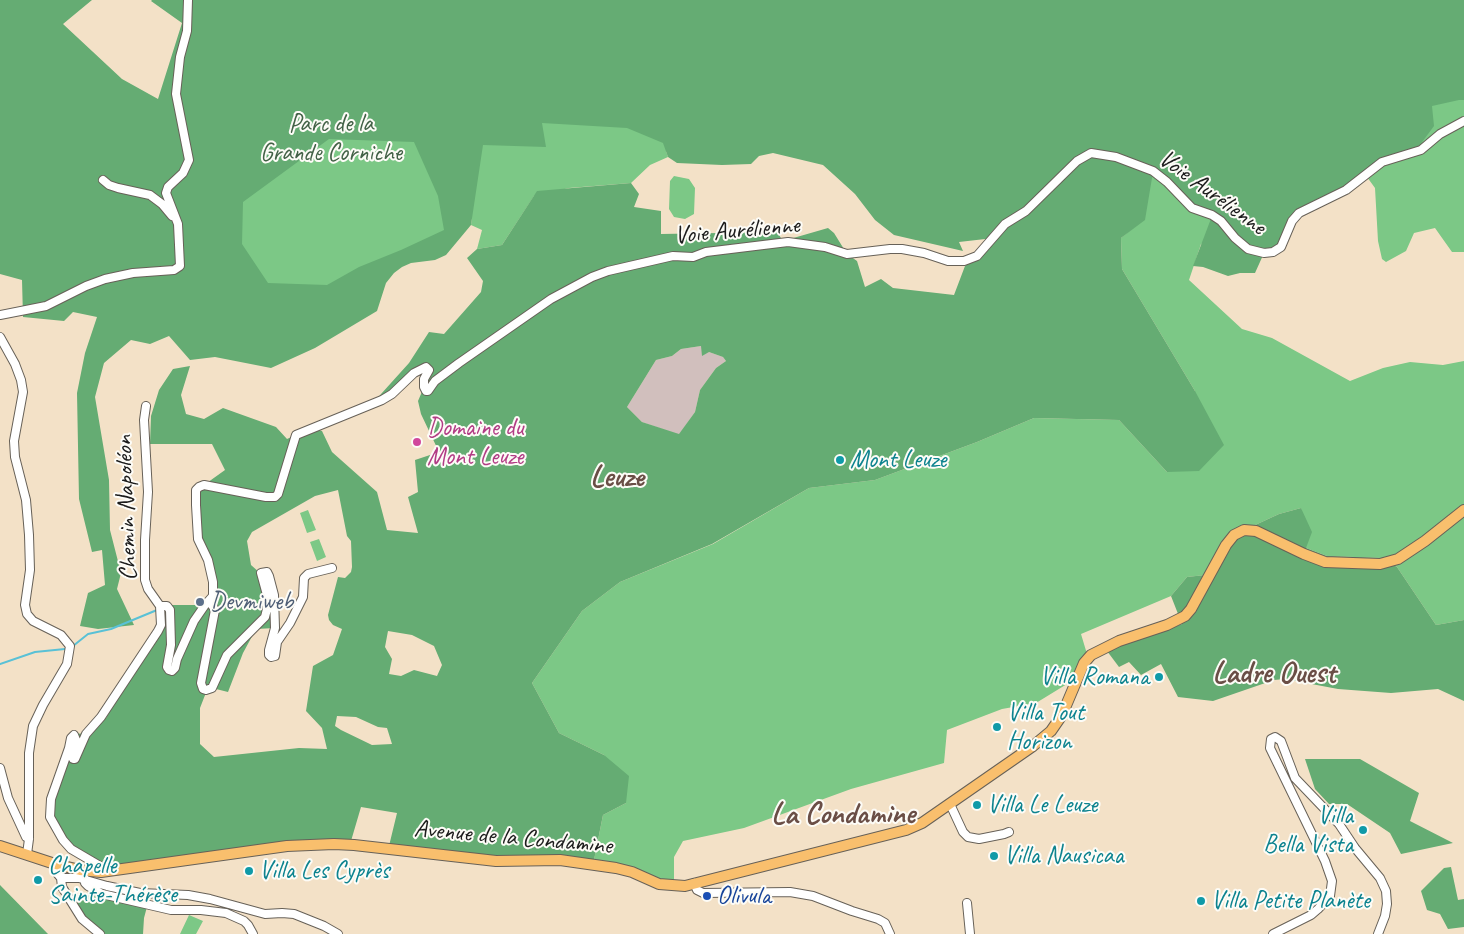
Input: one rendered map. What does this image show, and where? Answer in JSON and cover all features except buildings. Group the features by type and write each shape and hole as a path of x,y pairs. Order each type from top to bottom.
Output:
{"main road":[{"name":"Avenue de la Condamine","path":"0,846 55,864 80,870 101,872 286,846 334,844 496,861 560,860 616,868 665,885 694,884 906,830 922,823 1033,746 1051,731 1062,715 1084,663 1091,655 1119,641 1167,626 1185,616 1191,609 1226,545 1234,535 1244,530 1256,531 1325,562 1380,564 1398,559 1425,541 1464,510"}],"street":[{"path":"0,315 46,306 86,286 105,279 133,273 178,268 180,266 181,254 176,217 166,193 168,187 182,173 189,160 176,94 180,57 188,31 188,0"},
{"name":"Voie Aurélienne","path":"210,602 213,596 213,582 208,560 198,538 196,490 199,487 204,485 275,497 278,494 296,435 382,400 392,394 414,373 426,368 429,370 424,380 424,387 428,391 435,381 551,298 592,277 608,271 673,256 693,257 706,252 788,242 825,247 847,254 902,249 924,253 948,261 970,260 985,250 1005,224 1026,211 1077,161 1090,153 1116,157 1153,171 1192,208 1220,221 1248,249 1264,253 1273,252 1281,247 1292,221 1299,213 1346,190 1382,162 1421,150 1440,134 1464,121"},
{"path":"104,180 118,188 150,195 176,217"},
{"path":"0,337 22,380 23,392 14,441 15,458 26,500 30,535 30,570 25,605 27,614 32,621 61,634 70,646 67,664 33,726 30,754 29,839 27,854"},
{"name":"Chemin Napoléon","path":"146,406 144,420 148,492 145,580 150,593 160,606 167,606 170,610 172,645 167,666 169,670 172,671 194,621 205,605 210,602"},
{"path":"210,602 216,610 201,683 203,689 206,690 212,688 227,655 264,616 267,609 267,595 261,573 267,572 274,595 275,628 269,650 272,657 275,656 278,642 303,597 304,578 308,574 332,568"},
{"path":"101,872 100,866 71,849 63,840 50,817 51,799 71,738 74,735 76,740 72,756 75,759 86,734 101,716 158,631 161,625 160,606"},
{"path":"1273,934 1318,910 1330,896 1332,881 1325,860 1303,813 1272,753 1270,741 1275,737 1281,742 1296,778 1339,824 1355,848 1380,878 1386,891 1387,904 1385,916 1378,934"},
{"path":"0,768 8,798 26,837 29,839"},
{"path":"950,804 963,832 968,837 979,839 1009,832"},
{"path":"55,864 56,872 61,878 62,887 82,919 100,934"},
{"path":"61,878 85,879 127,891 188,895 265,914 294,914 338,934"},
{"path":"85,879 85,883 94,890 112,896 171,910 201,910 226,913 248,925 253,934"},
{"path":"694,884 697,890 703,893 790,892 813,896 878,919 885,923 890,934"},
{"path":"967,903 970,934"}],"shaded area":[{"path":"701,346 709,352 723,357 726,361 716,368 700,390 695,412 679,435 642,422 627,407 656,360 672,356 681,349"}],"green space":[{"name":"Parc de la Grande Corniche","path":"0,0 92,0 63,24 122,79 158,99 182,23 152,0 1464,0 1464,100 1432,106 1434,126 1414,153 1395,158 1346,190 1299,213 1281,247 1264,253 1255,273 1240,273 1228,276 1203,267 1193,266 1212,216 1192,208 1153,172 1145,220 1121,238 1122,269 1195,391 1224,445 1199,471 1167,472 1119,420 1034,418 977,442 875,480 809,488 712,544 620,582 582,611 532,683 559,733 604,755 629,776 626,803 603,815 594,860 546,855 507,858 389,846 397,813 361,807 351,841 107,867 80,854 65,839 53,819 51,811 74,734 90,733 106,718 161,625 161,610 165,605 205,605 210,602 213,582 198,539 195,487 204,485 225,470 212,444 150,444 151,416 159,390 173,369 190,366 181,395 186,414 204,419 223,408 276,427 287,439 311,428 322,431 332,452 377,492 387,530 418,533 408,497 418,492 415,460 439,452 421,414 418,401 424,387 428,368 372,404 409,363 429,332 444,334 481,292 483,281 467,258 477,249 502,245 537,191 631,183 639,194 634,207 661,211 661,234 777,232 783,241 828,228 834,233 847,254 857,261 865,287 881,279 893,288 954,295 965,266 984,250 994,238 959,242 963,251 894,235 875,220 855,194 823,165 773,153 759,156 751,164 677,163 668,157 663,143 627,128 542,123 546,147 483,145 471,225 446,255 435,260 411,263 394,273 386,283 377,311 315,348 271,368 215,357 190,360 169,336 150,344 131,340 104,363 95,397 109,480 110,530 121,573 117,589 134,625 98,629 80,626 88,593 105,585 102,550 92,552 79,499 77,393 85,353 97,317 73,312 64,321 23,317 22,280 0,274","holes":["329,139 414,142 438,196 444,230 359,267 327,285 268,283 242,244 243,202","701,346 702,356 709,352 723,357 726,361 716,368 700,390 695,412 679,434 642,422 627,407 656,360 672,356 681,349","338,490 347,536 351,541 351,572 345,578 338,577 328,615 333,625 342,629 333,655 313,666 306,711 322,728 327,749 299,748 214,757 200,744 200,708 207,690 212,688 228,692 243,653 256,629 275,628 263,572 260,573 251,565 247,541 252,532 315,496","388,631 412,635 434,646 442,665 437,676 414,670 401,676 389,674 392,659 385,647","337,716 356,717 378,727 387,728 392,744 372,745 335,726"]},
{"name":"Parc de la Grande Corniche","path":"1464,0 1464,252 1452,252 1435,228 1414,233 1406,251 1386,262 1382,259 1378,241 1375,188 1367,177 1201,244 1189,280 1242,329 1272,338 1350,381 1383,368 1410,362 1443,365 1464,361 1464,620 1436,625 1397,567 1382,558 1327,556 1306,548 1301,508 1279,514 1253,526 1205,575 1187,577 1171,596 1081,634 1087,654 1071,683 1036,703 1002,709 947,730 944,763 851,789 744,828 683,841 674,857 674,882 634,869 594,860 603,815 626,803 604,755 559,733 532,683 582,611 620,582 713,544 809,488 875,480 977,442 1034,418 1119,420 1167,472 1195,391 1122,269 1121,238 1139,223 827,156 722,147 666,151 668,157 650,165 631,183 569,188 534,196 502,245 477,249 482,230 471,225 472,218 391,263 271,359 181,88"},
{"path":"674,176 689,179 695,188 694,214 685,219 674,217 669,209 670,181"},
{"path":"1301,508 1312,532 1306,548 1327,556 1382,558 1397,567 1436,625 1464,620 1464,701 1438,689 1391,693 1338,689 1285,679 1274,680 1213,701 1178,697 1161,664 1141,675 1129,662 1119,667 1107,651 1182,624 1171,596 1187,577 1205,575 1231,530 1241,526 1253,526 1279,514"},
{"path":"308,510 316,530 307,533 300,513"},
{"path":"319,539 326,557 317,561 310,542"},
{"path":"1305,759 1360,759 1419,793 1410,821 1453,843 1401,854 1390,833 1347,804 1329,804 1315,789"},
{"path":"1451,867 1458,900 1464,899 1464,927 1448,929 1440,914 1427,910 1421,891 1444,868"},
{"path":"0,885 47,933 48,934 0,934"},
{"path":"94,892 148,903 144,918 143,934 104,934 84,918 76,904"},
{"path":"189,915 203,921 196,934 180,934"}],"waterway":[{"path":"73,646 88,634 111,629 157,610"},
{"path":"0,664 35,652 65,649"}],"place":[{"name":"Domaine du Mont Leuze","path":"417,442"},
{"name":"Mont Leuze","path":"840,460"},
{"name":"Devmiweb","path":"200,602"},
{"name":"Villa Romana","path":"1159,677"},
{"name":"Villa Tout Horizon","path":"997,727"},
{"name":"Villa Le Leuze","path":"977,805"},
{"name":"Villa Bella Vista","path":"1363,830"},
{"name":"Villa Nausicaa","path":"994,856"},
{"name":"Villa Les Cyprès","path":"249,871"},
{"name":"Chapelle Sainte-Thérèse","path":"38,880"},
{"name":"Olivula","path":"707,896"},
{"name":"Villa Petite Planète","path":"1201,901"}],"district":[{"name":"Leuze","path":"617,478"},
{"name":"Ladre Ouest","path":"1274,674"},
{"name":"La Condamine","path":"843,815"}]}
